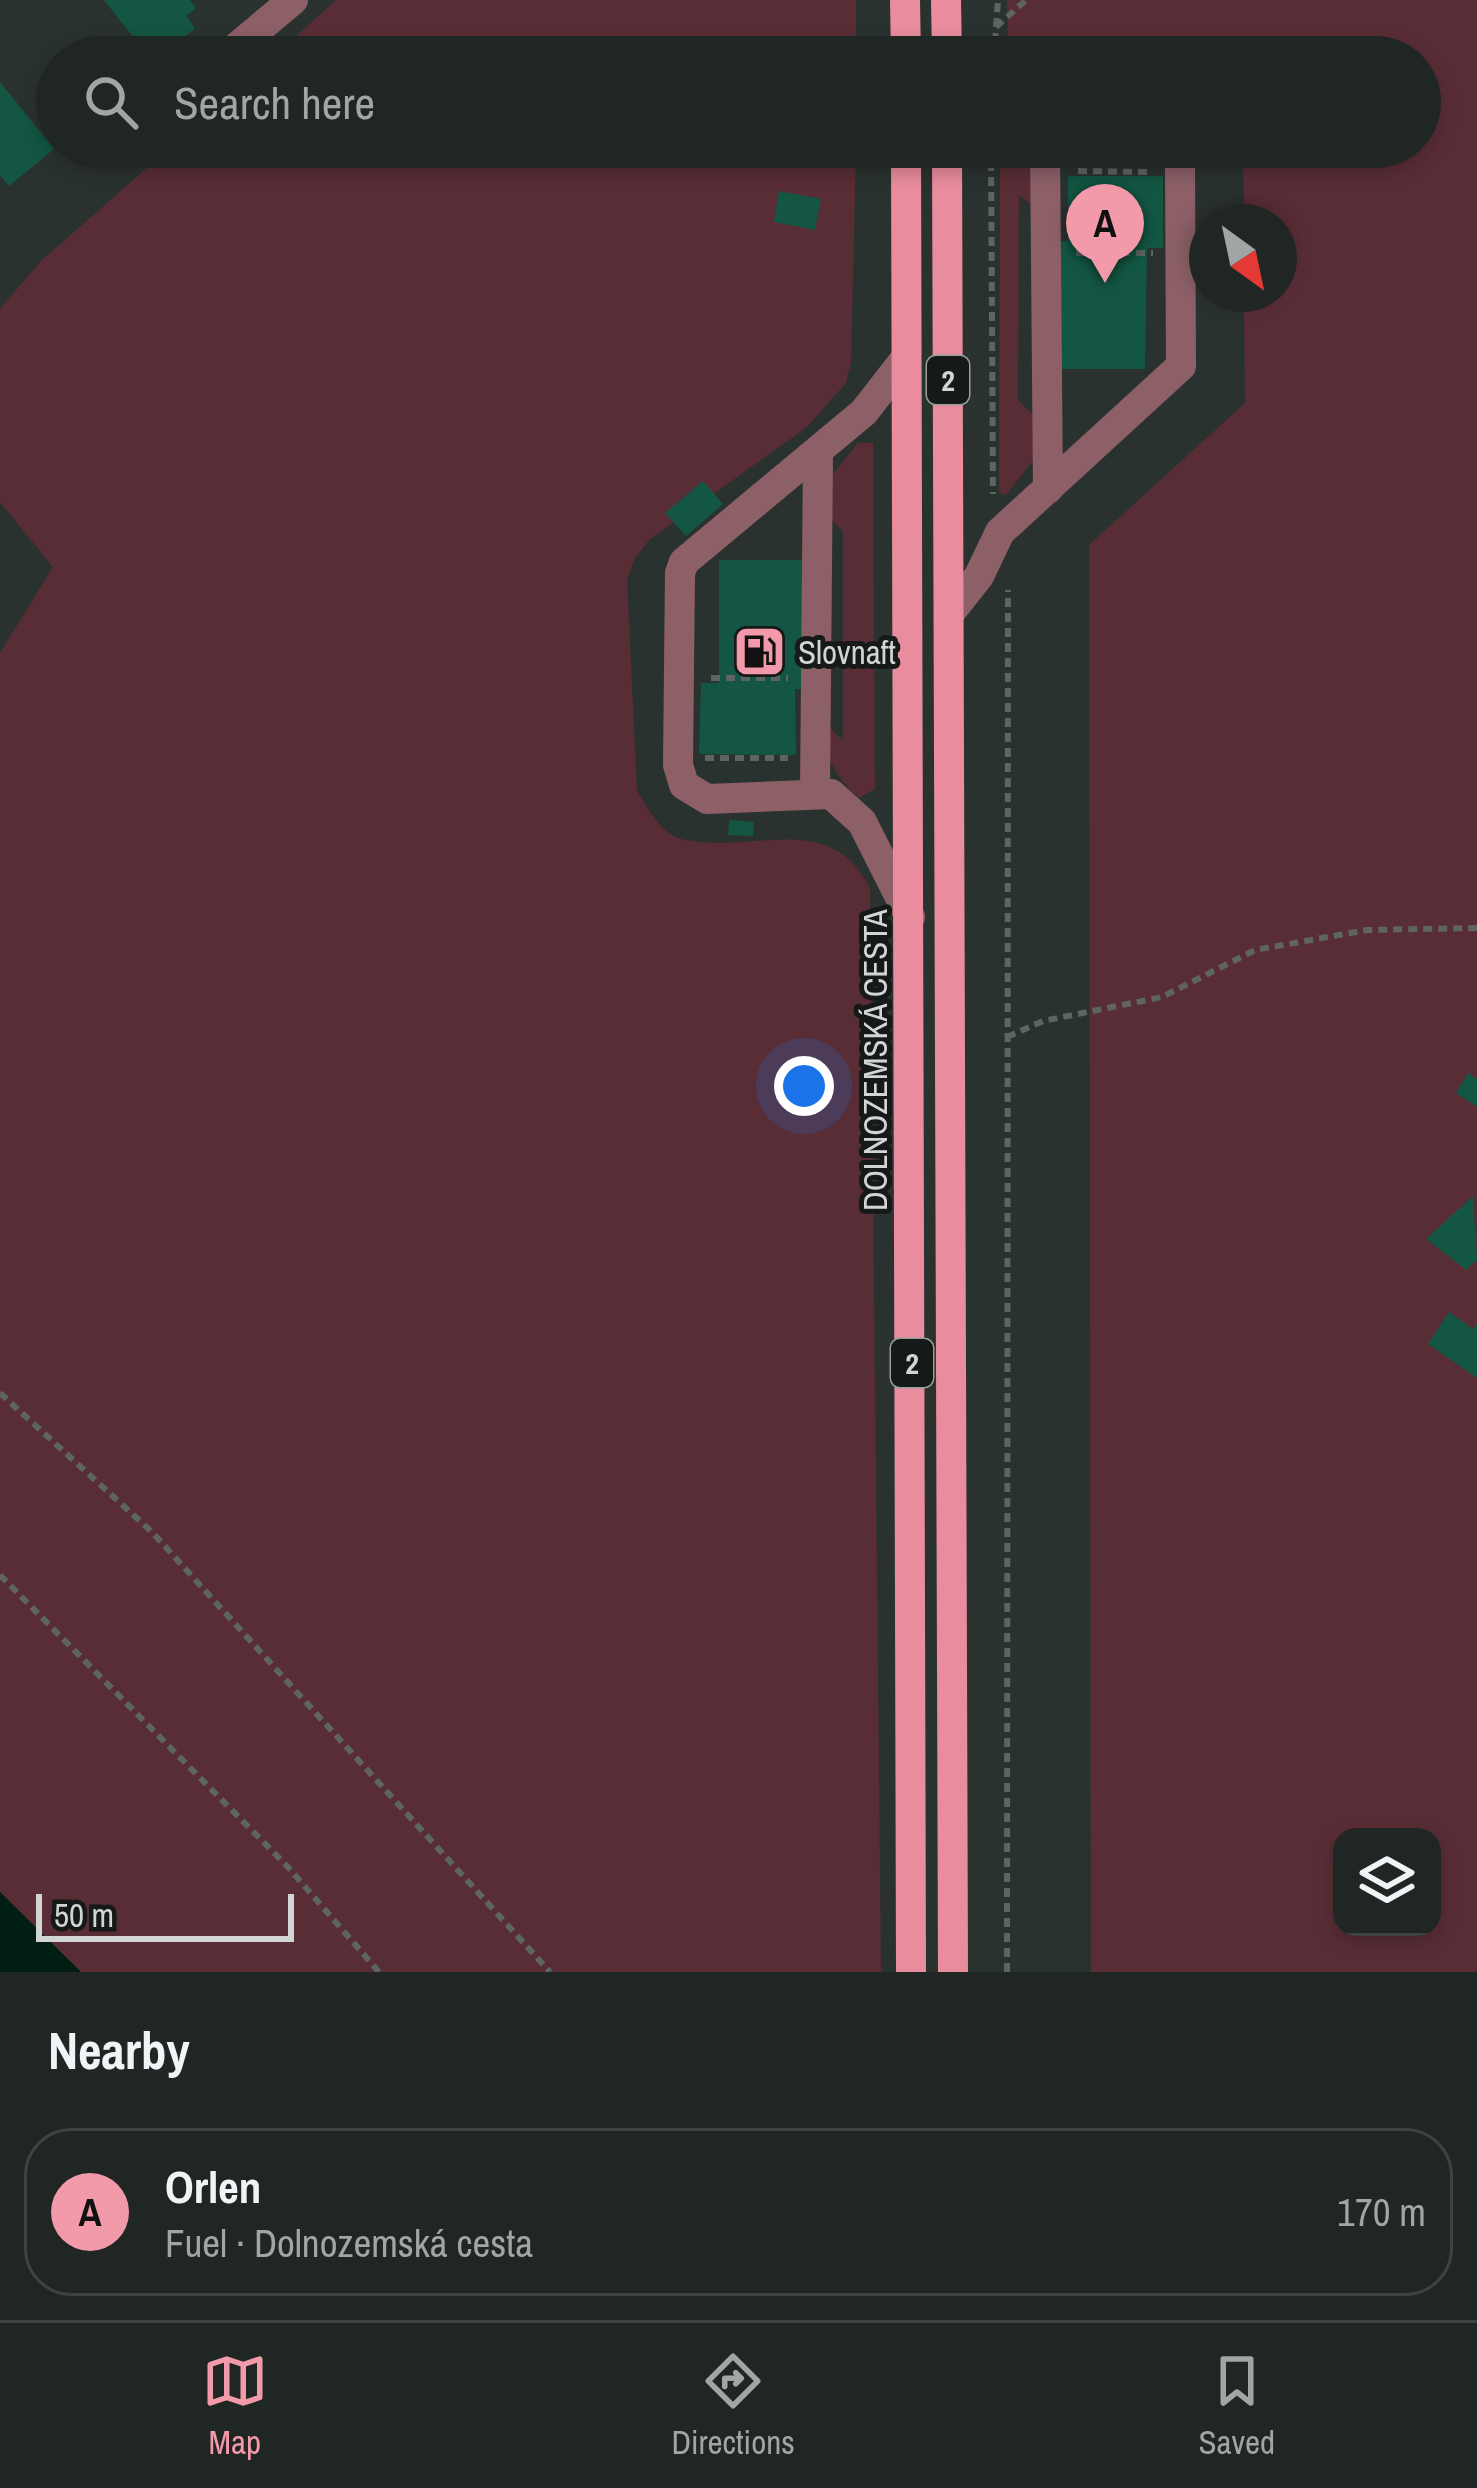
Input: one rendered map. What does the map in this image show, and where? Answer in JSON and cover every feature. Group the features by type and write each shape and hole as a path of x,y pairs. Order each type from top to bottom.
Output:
{"main road":[{"path":"905,0 906,36"},
{"path":"946,0 949,36"},
{"name":"DOLNOZEMSKÁ CESTA","path":"906,168 910,1972"},
{"name":"2","path":"947,168 953,1972"}],"street":[{"path":"250,36 293,0"},
{"path":"1045,168 1048,489"},
{"path":"949,614 979,576 1000,532 1181,366 1180,168"},
{"path":"906,358 864,412 684,562 678,757 684,785 707,799 831,794 862,822 910,917"},
{"path":"815,792 818,454"}],"path":[{"path":"995,36 998,0"},
{"path":"996,27 1026,0"},
{"path":"991,168 993,493 1008,574 1007,1972"},
{"path":"1066,171 1092,168"},
{"path":"1046,253 1180,254"},
{"path":"679,678 816,679"},
{"path":"678,757 798,758"},
{"path":"1007,1037 1043,1021 1162,997 1255,950 1367,930 1477,928"},
{"path":"0,1393 152,1532 550,1972"},
{"path":"0,1575 286,1866 379,1972"}],"shaded area":[{"path":"336,0 856,0 856,36 296,36"},
{"path":"1007,0 1477,0 1477,1972 1091,1972 1089,545 1245,403 1244,312 1297,312 1297,204 1244,204 1243,168 1441,168 1441,36 1008,36"},
{"path":"147,168 856,168 851,362 846,383 807,427 649,540 627,580 637,791 655,819 681,839 708,843 810,841 853,863 870,888 881,1972 81,1972 0,1892 0,653 53,567 0,502 0,309 41,261"},
{"path":"1000,168 1030,168 1041,180 1040,211 1019,195 1018,400 1041,423 1039,453 1006,495 999,493"},
{"path":"858,443 873,443 875,789 859,798 832,764 822,722 843,740 843,531 825,514 824,485"},
{"path":"0,1892 81,1972 0,1972"}],"building":[{"path":"104,0 190,0 196,8 186,16 195,28 186,36 132,36"},
{"path":"0,82 36,127 36,164 9,186 0,175"},
{"path":"1068,176 1163,176 1163,248 1147,248 1145,369 1057,369 1058,241 1068,241"},
{"path":"779,191 821,199 815,230 774,222"},
{"path":"703,481 723,504 686,536 665,513"},
{"path":"719,560 809,560 810,689 795,689 796,755 699,754 701,683 719,683"},
{"path":"729,820 754,822 753,836 728,835"},
{"path":"1468,1073 1477,1079 1477,1107 1456,1093"},
{"path":"1473,1196 1477,1260 1466,1270 1426,1239"},
{"path":"1449,1312 1473,1329 1477,1323 1477,1378 1428,1344"}],"place":[{"name":"Orlen","path":"1105,283"},
{"name":"Slovnaft","path":"759,652"}]}
